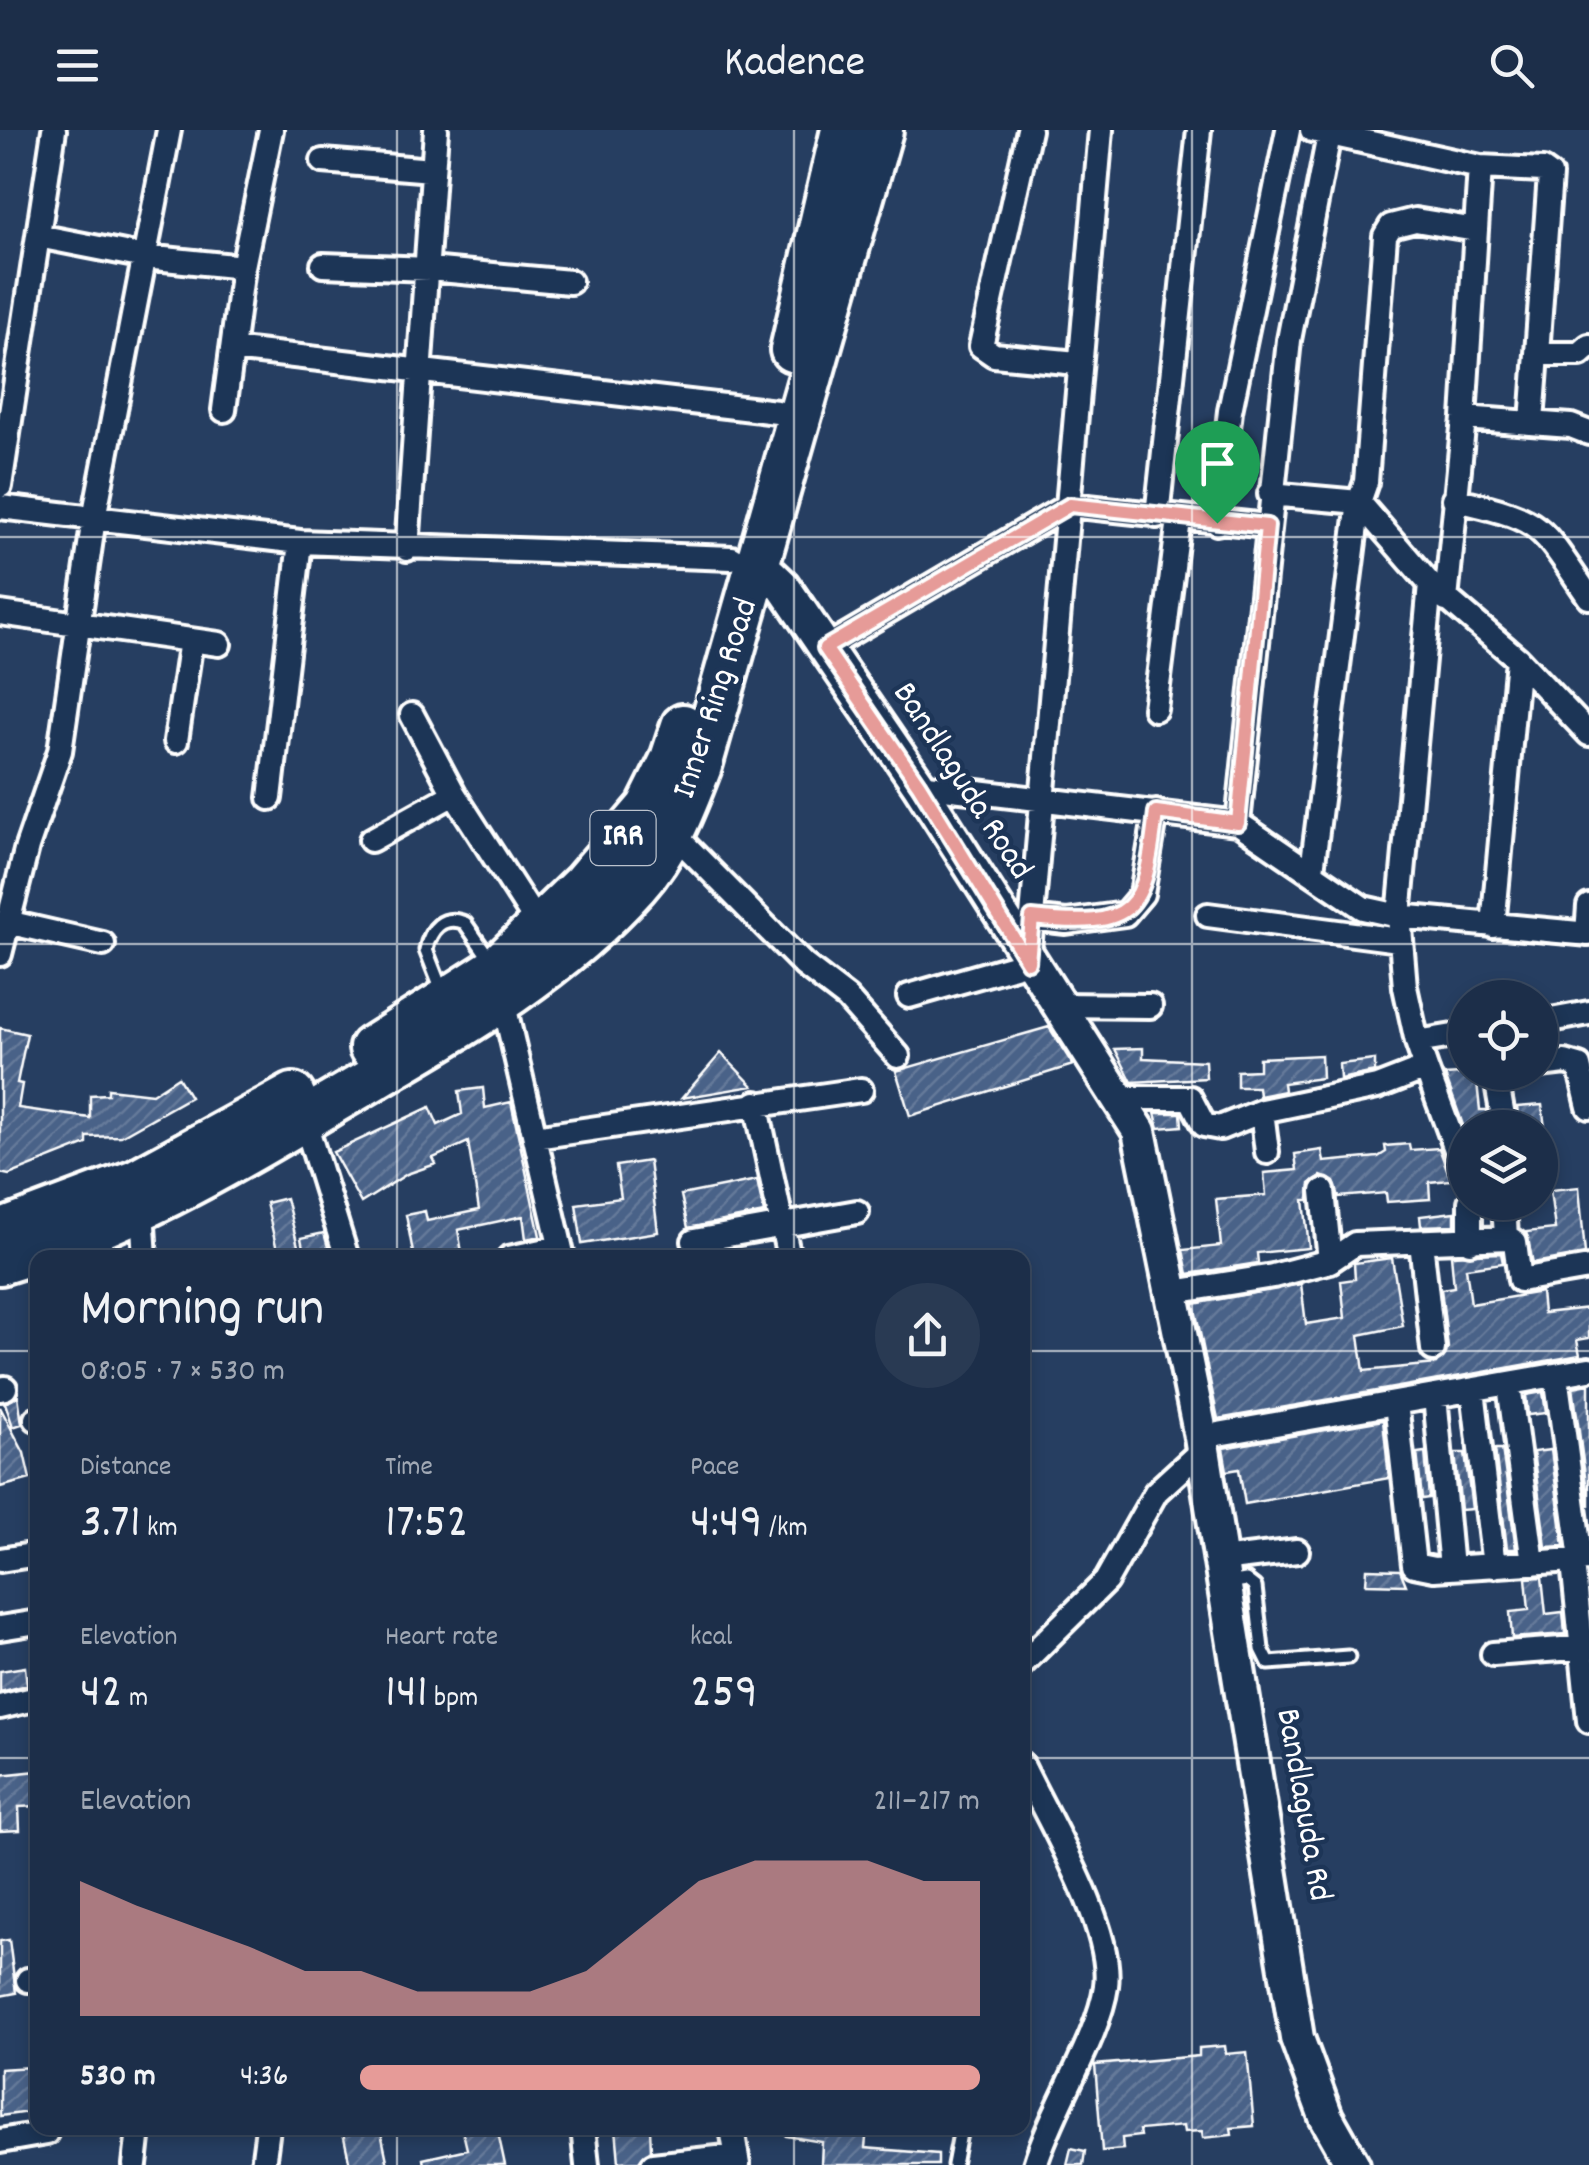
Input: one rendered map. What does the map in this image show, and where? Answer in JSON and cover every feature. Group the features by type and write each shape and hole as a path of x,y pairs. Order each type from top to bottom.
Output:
{"highway":[{"name":"Inner Ring Road","path":"35,1250 142,1210 222,1171 304,1120 499,986 593,930 628,895 672,832 700,766 843,130"},
{"name":"Inner Ring Road","path":"0,1232 136,1181 298,1092 447,999 499,986 540,928 648,808 672,762 746,561 881,130"},
{"name":"Inner Ring Road","path":"0,1263 30,1252"}],"street":[{"path":"0,486 54,130"},
{"path":"0,954 60,751 94,518 169,130"},
{"path":"224,410 242,267 271,130"},
{"path":"407,548 436,130"},
{"path":"1029,130 981,346 994,356 1077,363"},
{"path":"910,996 1028,962 1070,505 1077,363 1101,130"},
{"path":"1156,709 1199,130"},
{"path":"1217,523 1230,411 1288,130"},
{"path":"1238,823 1289,340 1324,131 1480,167 1535,169 1550,175 1532,422"},
{"path":"323,161 432,170"},
{"path":"1448,1128 1416,1042 1399,916 1438,592 1464,418 1480,167"},
{"path":"1312,870 1359,502 1366,482 1386,236 1391,226 1416,220 1476,230"},
{"path":"38,236 144,256 242,267"},
{"path":"323,265 429,268 570,282"},
{"path":"1538,354 1580,354 1589,346"},
{"path":"232,349 777,412"},
{"path":"1464,418 1532,422 1589,433"},
{"path":"1270,494 1359,502 1438,592 1518,659 1589,734"},
{"path":"1454,499 1519,514 1541,528 1589,596"},
{"path":"825,648 1070,505 1267,526"},
{"path":"0,508 300,542 746,561"},
{"path":"270,798 300,542"},
{"name":"Bandlaguda Road","path":"746,561 783,586 919,785 1138,1131 1202,1443"},
{"path":"0,613 219,644"},
{"path":"176,741 191,640"},
{"path":"1494,926 1518,659"},
{"path":"412,715 454,794 540,928"},
{"path":"919,785 1238,823 1370,912 1588,934 1589,906"},
{"path":"371,840 454,794"},
{"path":"1032,918 1102,920 1124,914 1142,894 1156,812"},
{"path":"672,832 804,965 847,998 898,1056"},
{"path":"1208,915 1400,940"},
{"path":"7,922 103,944"},
{"path":"499,986 561,1250"},
{"path":"1057,1004 1150,1006"},
{"path":"1558,1019 1589,1013"},
{"path":"1416,1042 1448,1037"},
{"path":"1558,1063 1579,1066 1589,1107"},
{"path":"1120,1098 1190,1098 1204,1125 1213,1128 1262,1112 1377,1087 1426,1068"},
{"path":"536,1137 861,1090"},
{"path":"756,1103 787,1250"},
{"path":"1262,1112 1267,1152"},
{"path":"304,1120 345,1250"},
{"path":"1323,1191 1330,1261"},
{"path":"142,1210 144,1250"},
{"path":"694,1241 857,1212"},
{"path":"1470,1220 1470,1242"},
{"path":"1505,1220 1506,1238"},
{"path":"1174,1292 1273,1276 1330,1261 1355,1244 1506,1238 1515,1242 1520,1280 1589,1268"},
{"path":"1421,1242 1433,1349"},
{"path":"1030,1656 1106,1581 1156,1492 1202,1443 1589,1368"},
{"path":"1556,1375 1581,1560 1589,1720"},
{"path":"1509,1385 1533,1564"},
{"path":"1473,1390 1494,1566"},
{"path":"1435,1396 1451,1568"},
{"path":"1396,1403 1411,1560 1419,1568 1581,1560"},
{"name":"Bandlaguda Rd","path":"1202,1443 1223,1572 1249,1650 1297,2038 1326,2117 1353,2165"},
{"path":"1223,1572 1297,1551"},
{"path":"0,1560 30,1555"},
{"path":"0,1628 30,1623"},
{"path":"1493,1654 1586,1648"},
{"path":"0,1706 30,1700"},
{"path":"1030,1782 1094,1916 1107,1955 1106,1988 1047,2125 1035,2165"},
{"path":"0,2141 31,2135"},
{"path":"263,2165 267,2135"},
{"path":"584,2135 587,2165"},
{"path":"653,2165 737,2160 733,2135"},
{"path":"134,2165 138,2138"}],"lane":[{"path":"447,999 432,974 426,950 433,928 444,922 466,923 499,986"},
{"path":"1249,1650 1270,1663 1348,1657"},
{"path":"954,2165 956,2135"}],"building":[{"path":"1049,1027 1073,1065 910,1116 896,1071"},
{"path":"0,1028 27,1034 17,1083 22,1084 18,1108 90,1118 90,1095 108,1094 108,1089 152,1094 178,1077 190,1097 121,1136 87,1137 87,1144 9,1175 0,1173"},
{"path":"1143,1048 1143,1058 1205,1061 1206,1078 1132,1082 1115,1049"},
{"path":"721,1053 753,1086 682,1098"},
{"path":"1321,1055 1322,1078 1283,1083 1284,1091 1259,1096 1258,1087 1237,1087 1237,1071 1259,1070 1259,1058"},
{"path":"1375,1060 1375,1072 1340,1079 1339,1064"},
{"path":"483,1088 485,1108 511,1102 540,1236 526,1239 523,1216 458,1230 462,1250 413,1250 406,1215 425,1211 427,1221 479,1210 468,1142 433,1158 436,1164 407,1174 361,1203 333,1152 430,1107 438,1125 462,1114 459,1091"},
{"path":"1450,1090 1478,1090 1480,1110 1458,1110"},
{"path":"1542,1105 1543,1110 1517,1110 1517,1107"},
{"path":"1155,1113 1181,1113 1182,1126 1159,1128"},
{"path":"1409,1144 1410,1150 1439,1148 1448,1180 1429,1182 1430,1199 1387,1202 1386,1193 1339,1197 1334,1182 1321,1176 1310,1184 1309,1200 1304,1200 1309,1248 1257,1253 1258,1263 1188,1274 1183,1250 1221,1246 1216,1199 1266,1195 1264,1173 1297,1170 1295,1154 1322,1150 1324,1162 1378,1157 1386,1152 1385,1146"},
{"path":"649,1161 658,1232 582,1244 576,1204 621,1198 616,1166"},
{"path":"757,1180 764,1213 688,1228 681,1195"},
{"path":"1579,1187 1585,1254 1533,1263 1526,1232 1555,1229 1558,1189"},
{"path":"286,1198 299,1250 277,1250 266,1203"},
{"path":"1448,1213 1448,1220 1455,1220 1455,1225 1421,1226 1420,1216"},
{"path":"324,1233 329,1250 303,1250 301,1238"},
{"path":"1501,1253 1503,1263 1466,1268 1471,1304 1541,1292 1543,1313 1589,1308 1589,1338 1577,1340 1580,1355 1218,1419 1194,1304 1301,1284 1306,1324 1345,1318 1341,1281 1355,1279 1354,1263 1392,1258 1403,1326 1359,1335 1364,1371 1436,1364 1448,1348 1441,1289 1454,1287 1451,1255"},
{"path":"1589,1384 1589,1506 1573,1387"},
{"path":"1543,1392 1546,1413 1528,1415 1526,1395"},
{"path":"18,1395 22,1424 13,1427 5,1403"},
{"path":"0,1407 24,1453 30,1479 0,1487"},
{"path":"1383,1420 1389,1478 1245,1504 1239,1469 1227,1471 1223,1448"},
{"path":"1495,1449 1502,1449 1516,1549 1507,1549"},
{"path":"1551,1450 1564,1546 1546,1547 1533,1452"},
{"path":"1425,1452 1429,1498 1422,1499 1417,1453"},
{"path":"1455,1453 1465,1453 1472,1509 1461,1510"},
{"path":"1367,1569 1400,1570 1406,1585 1366,1584"},
{"path":"1542,1577 1546,1614 1563,1612 1565,1634 1512,1638 1510,1612 1529,1610 1526,1578"},
{"path":"25,1667 27,1685 0,1692 0,1671"},
{"path":"30,1772 30,1806 19,1807 20,1830 0,1831 0,1775"},
{"path":"9,1940 16,1993 0,1996 0,1941"},
{"path":"1225,2046 1226,2054 1247,2052 1254,2126 1231,2128 1232,2135 1203,2138 1202,2131 1184,2132 1183,2126 1139,2130 1140,2136 1122,2138 1123,2149 1102,2151 1095,2065 1199,2056 1199,2048"},
{"path":"30,2067 30,2112 0,2116 0,2069"},
{"path":"344,2135 382,2135 388,2165 350,2165"},
{"path":"464,2135 499,2135 505,2165 424,2165 423,2159 467,2149"},
{"path":"617,2135 650,2135 651,2150 639,2161 619,2162"},
{"path":"866,2135 865,2148 938,2154 938,2165 821,2165 822,2142 786,2136"},
{"path":"1071,2148 1085,2151 1083,2165 1067,2165"}],"route":[{"path":"1070,505 1217,523 1267,526 1238,823 1156,812 1142,894 1124,914 1102,920 1066,922 1032,918 1028,962 919,785 825,648 1070,505"}]}
